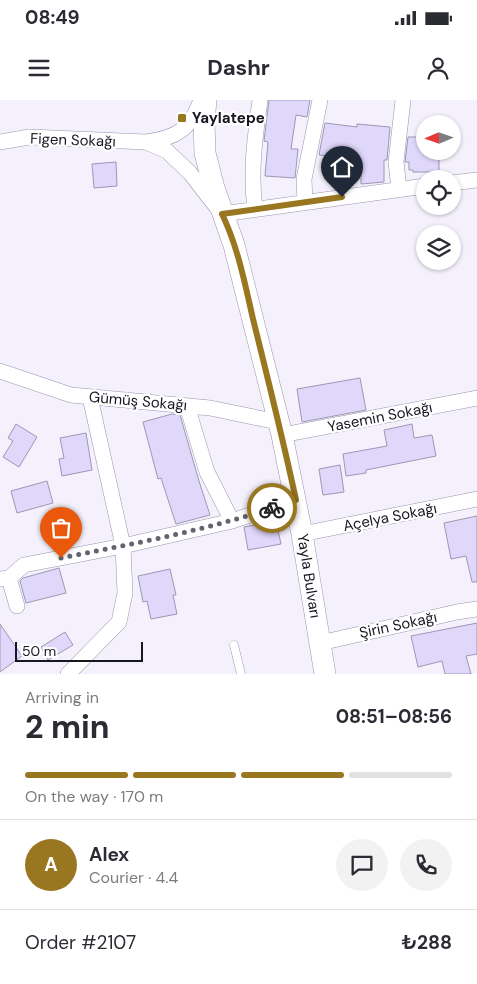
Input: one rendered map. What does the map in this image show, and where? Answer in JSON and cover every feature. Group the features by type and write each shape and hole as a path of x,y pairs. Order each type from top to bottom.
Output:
{"main road":[{"name":"Yayla Bulvarı","path":"206,100 204,121 206,152 222,214 231,231 280,428 296,500 325,674"}],"street":[{"path":"146,142 166,139 180,132 198,111 202,100"},
{"path":"255,209 252,188 253,152 260,100"},
{"path":"305,202 304,180 320,100"},
{"path":"399,189 396,162 402,100"},
{"name":"Figen Sokağı","path":"0,142 29,137 146,142"},
{"path":"146,142 167,151 190,173 222,214 416,187"},
{"path":"461,182 477,180"},
{"name":"Gümüş Sokağı","path":"0,371 8,372 72,395 210,408 280,428"},
{"path":"68,674 119,622 125,593 123,546 90,397"},
{"name":"Yasemin Sokağı","path":"280,428 477,398"},
{"path":"187,406 207,472 232,521"},
{"name":"Açelya Sokağı","path":"302,534 477,499"},
{"path":"17,606 4,578 24,566 232,521 296,500"},
{"name":"Şirin Sokağı","path":"320,642 477,609"}],"lane":[{"path":"234,645 240,674"}],"building":[{"path":"269,100 310,100 307,117 296,115 291,149 298,149 295,178 265,176 268,142 264,141"},
{"path":"325,123 357,127 357,124 390,127 387,160 384,160 384,182 361,184 361,160 319,155"},
{"path":"408,137 416,137 416,160 439,160 439,170 416,170 416,172 413,172 413,170 409,170 409,162 405,162"},
{"path":"116,162 117,186 94,188 92,164"},
{"path":"360,378 366,410 302,422 297,389"},
{"path":"172,414 180,415 210,515 176,524 161,478 158,479 143,422"},
{"path":"16,424 37,437 19,467 3,457 13,441 8,438"},
{"path":"412,424 414,438 432,435 436,456 366,470 366,473 346,476 343,454 387,446 384,430"},
{"path":"86,433 92,470 62,476 59,459 64,458 60,438"},
{"path":"340,465 344,492 323,495 319,469"},
{"path":"47,481 53,503 17,513 11,491"},
{"path":"477,516 477,582 472,582 466,556 451,559 444,523"},
{"path":"276,521 281,544 248,550 244,527"},
{"path":"59,568 66,593 26,603 20,581 23,578"},
{"path":"170,569 176,595 173,595 177,614 151,619 147,601 143,602 138,576"},
{"path":"477,623 477,654 466,656 471,674 445,674 442,661 418,667 411,636"},
{"path":"0,624 22,656 0,672"},
{"path":"65,632 73,645 48,660 41,647"}],"way so far":[{"path":"61,558 232,521 272,508"}],"place":[{"name":"Yaylatepe","path":"182,118"}],"route":[{"path":"272,508 296,500 242,272 231,231 222,214 342,197"}]}
